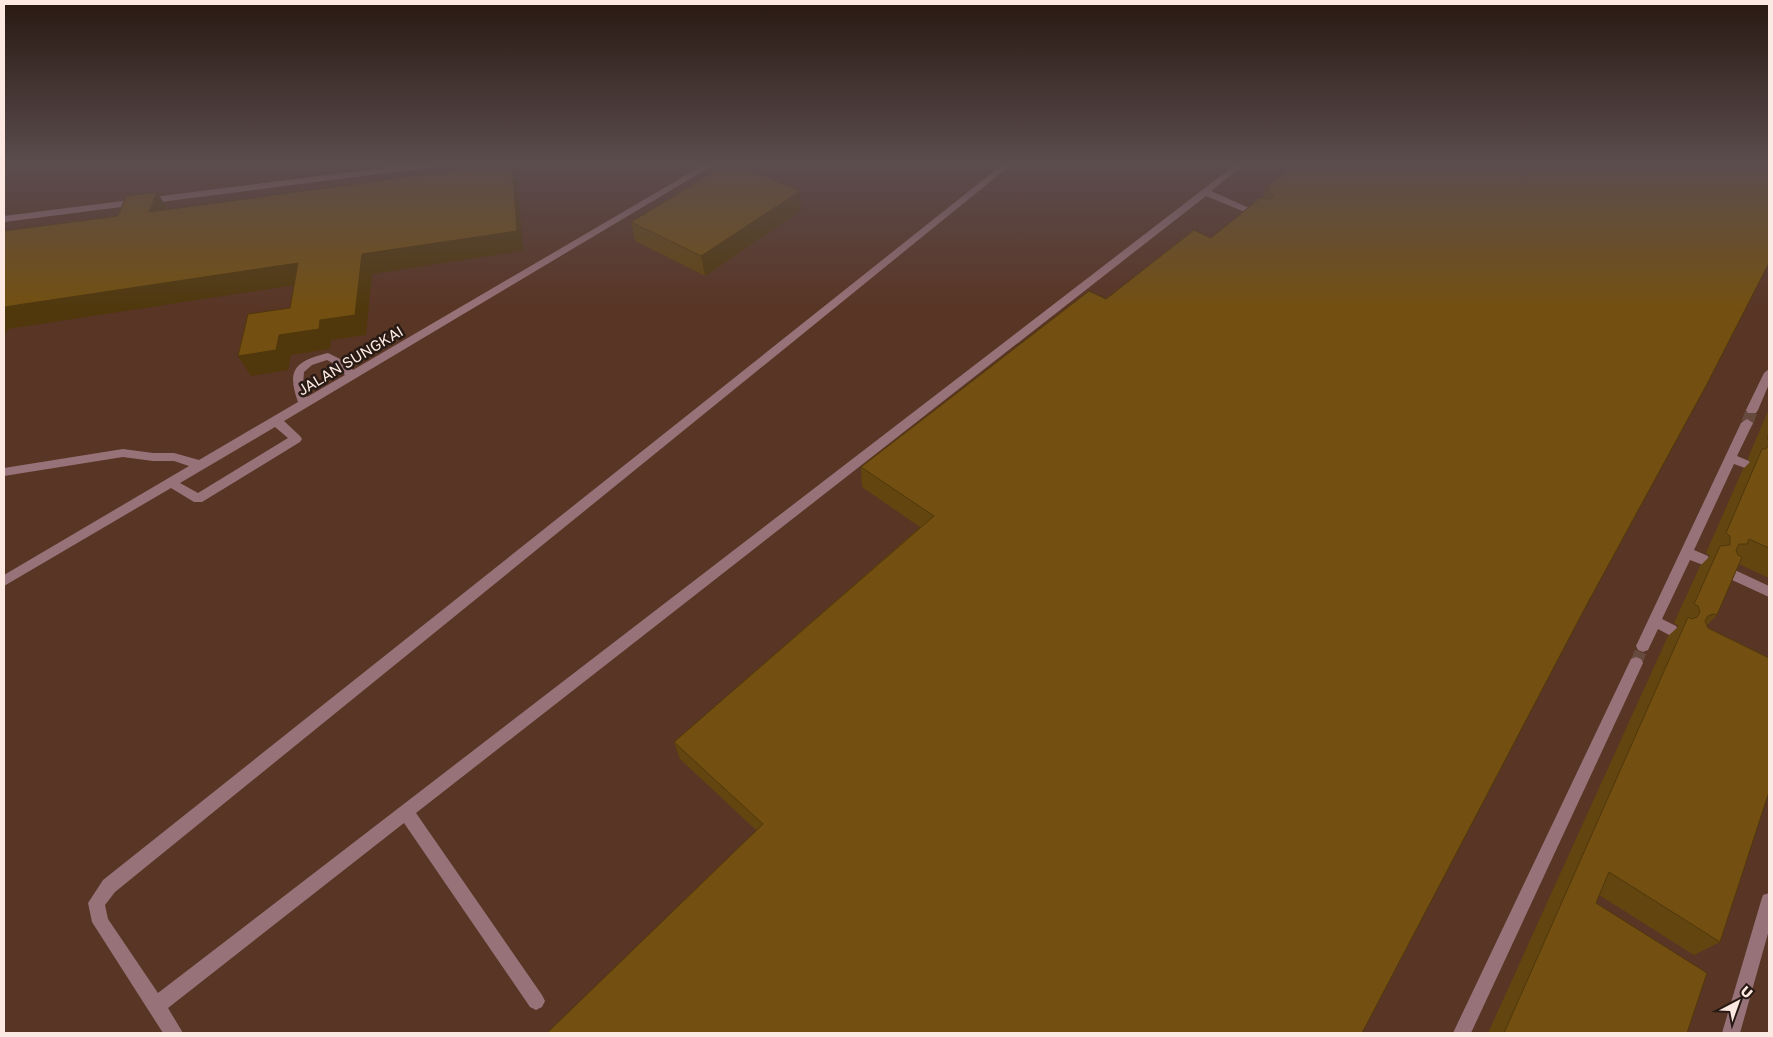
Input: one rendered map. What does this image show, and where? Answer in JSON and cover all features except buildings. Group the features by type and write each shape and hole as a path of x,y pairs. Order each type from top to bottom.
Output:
{"lane":[{"path":"4,219 56,212"},
{"name":"JALAN SUNGKAI","path":"4,581 629,212"},
{"path":"174,1033 100,922 96,903 109,886 948,212"},
{"path":"157,1005 1179,212"},
{"path":"1254,212 1260,215"},
{"path":"304,404 296,382 299,370 308,361 328,356 340,363 352,376"},
{"path":"1752,410 1769,373"},
{"path":"170,483 198,499 296,439 276,421"},
{"path":"1643,646 1747,423"},
{"path":"4,472 123,453 153,457 174,457 200,465"},
{"path":"1730,458 1745,464"},
{"path":"1686,552 1703,560"},
{"path":"1724,570 1769,592"},
{"path":"1654,622 1671,630"},
{"path":"1462,1033 1636,663"},
{"path":"406,812 536,1002"},
{"path":"1731,1033 1769,901"}],"shaded area":[{"path":"4,212 1769,212 1769,1033 4,1033"}],"tunnel":[{"path":"1747,423 1752,410"},
{"path":"1636,663 1643,646"}]}
